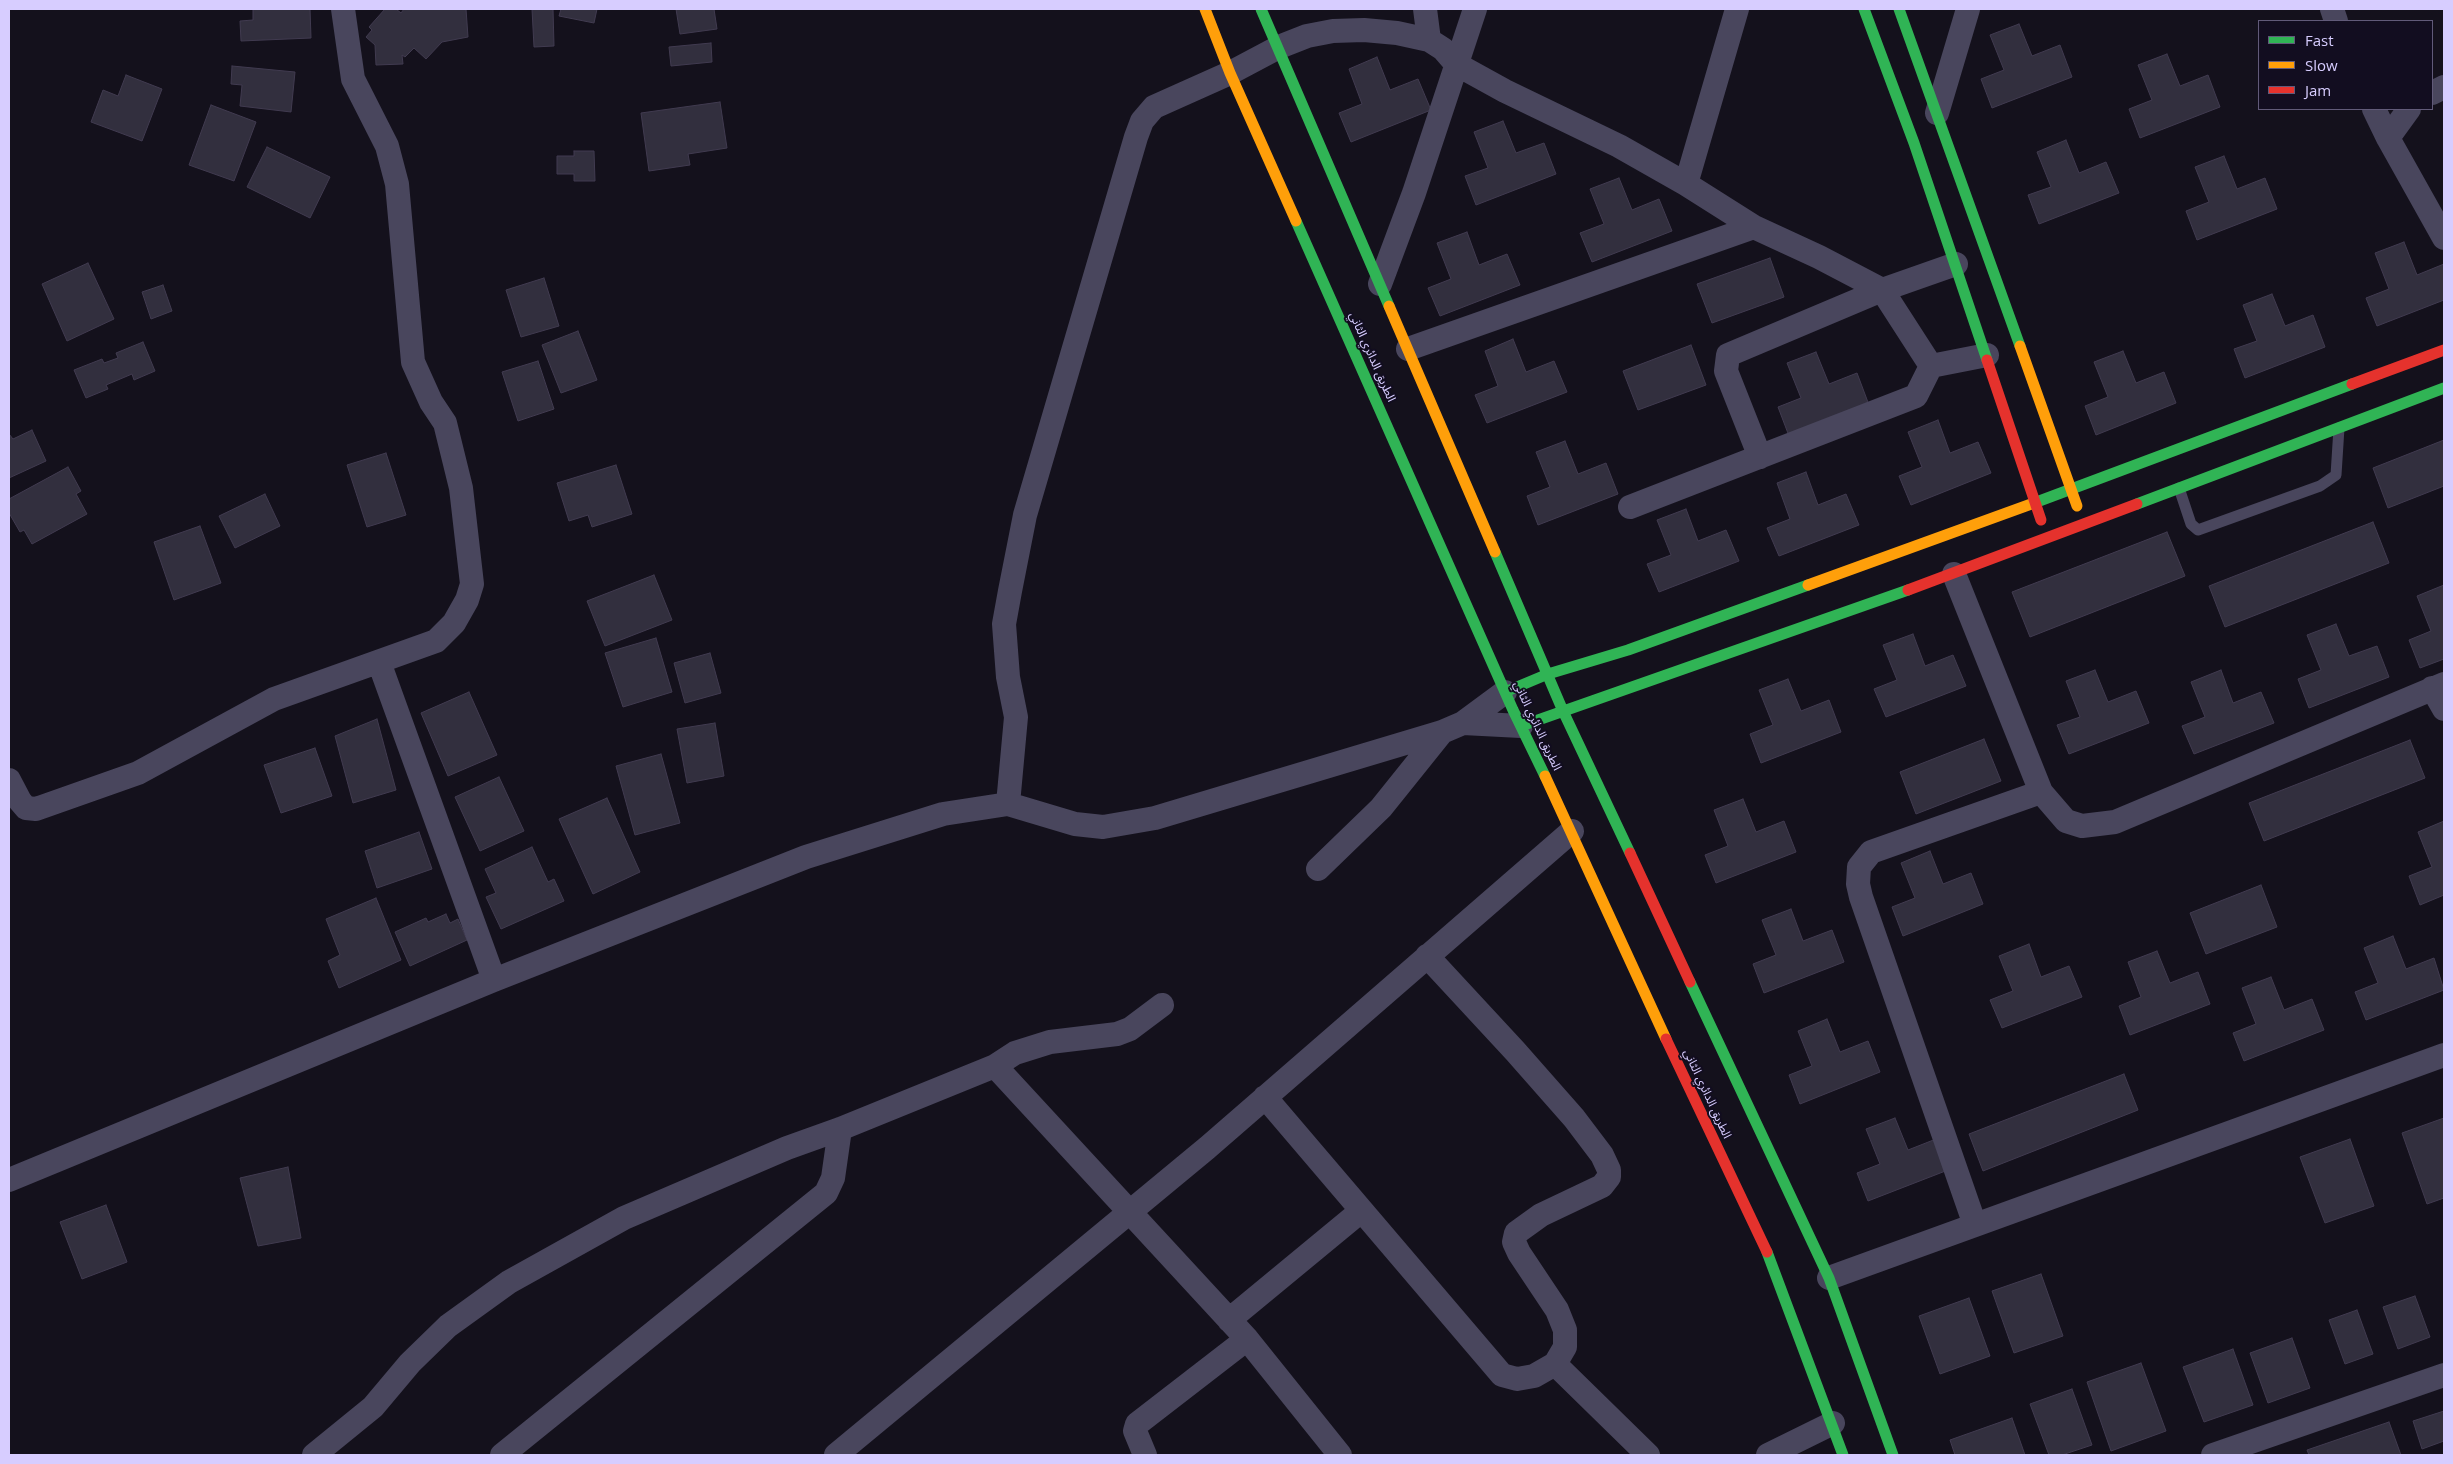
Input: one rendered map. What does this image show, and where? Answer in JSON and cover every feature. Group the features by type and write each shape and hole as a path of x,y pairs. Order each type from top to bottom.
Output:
{"main road":[{"name":"الطريق الدائري الثاني","path":"1205,9 1230,73 1505,692 1572,831 1681,1072 1770,1259 1833,1423 1843,1455"},
{"path":"1261,9 1279,47 1563,711 1829,1278 1893,1455"},
{"path":"1864,9 1914,142 2047,537"},
{"path":"1900,9 2069,488 2084,524"},
{"path":"1505,692 1548,674 1637,646 2034,503 2069,488 2444,350"},
{"path":"1521,726 1954,574 2047,537 2444,388"}],"street":[{"path":"9,780 26,808 36,809 138,773 274,699 436,641 454,623 467,600 472,584 462,488 446,423 430,402 413,362 397,184 387,146 353,79 342,9"},
{"path":"1425,9 1429,40"},
{"path":"1380,284 1414,193 1475,9"},
{"path":"1686,184 1737,9"},
{"path":"1938,113 1968,9"},
{"path":"1008,804 1016,717 1008,677 1004,624 1010,592 1025,515 1136,137 1142,121 1154,107 1230,73 1279,47 1307,36 1333,31 1364,30 1398,33 1429,40 1443,49 1456,64 1505,91 1619,146 1686,184 1754,227 1819,257 1882,290 1932,366"},
{"path":"2374,110 2444,238"},
{"path":"2388,138 2408,110"},
{"path":"1408,349 1754,227"},
{"path":"1760,457 1726,371 1728,355 1882,290 1956,264"},
{"path":"1932,366 1987,355"},
{"path":"1630,507 1916,396 1932,366"},
{"path":"1954,574 2042,792 2066,821 2082,826 2115,822 2438,686 2444,709"},
{"path":"379,662 494,980"},
{"path":"1318,869 1380,808 1452,727 1505,692"},
{"path":"9,1180 494,980 806,857 943,814 1008,804 1075,824 1103,827 1155,818 1452,727 1521,726"},
{"path":"1975,1225 1861,897 1858,884 1859,867 1871,852 2042,792"},
{"path":"836,1455 1207,1148 1572,831"},
{"path":"1265,1097 1502,1375 1517,1379 1534,1376 1555,1364 1565,1347 1565,1330 1556,1310 1519,1253 1514,1242 1516,1233 1541,1215 1602,1186 1609,1177 1609,1170 1602,1155 1574,1118 1516,1051 1427,956"},
{"path":"314,1455 373,1407 410,1363 448,1326 509,1282 624,1218 787,1148 840,1129 995,1066 1015,1053 1050,1042 1117,1034 1130,1029 1162,1005"},
{"path":"1829,1278 2444,1055"},
{"path":"995,1066 1247,1339 1340,1455"},
{"path":"502,1455 826,1193 833,1178 840,1129"},
{"path":"1229,1320 1361,1211"},
{"path":"1146,1455 1137,1438 1135,1431 1137,1424 1247,1339"},
{"path":"1555,1364 1648,1455"},
{"path":"2213,1455 2256,1448 2444,1374"},
{"path":"1768,1455 1833,1423"}],"lane":[{"path":"2179,488 2191,524 2198,530 2320,486 2336,475 2339,427"}],"building":[{"path":"253,9 310,9 311,38 241,41 240,21 253,20"},
{"path":"385,9 396,9 401,13 404,9 466,9 468,37 442,42 426,59 414,48 405,57 402,55 403,64 376,65 375,45 366,37 372,30 369,27"},
{"path":"532,9 553,9 554,46 534,47"},
{"path":"561,9 597,9 594,23 559,16"},
{"path":"676,9 714,9 717,29 680,34"},
{"path":"2019,24 2032,56 2060,45 2072,77 1992,108 1981,79 2004,70 1990,35"},
{"path":"711,43 712,62 671,66 669,47"},
{"path":"2167,54 2180,86 2208,75 2220,107 2140,138 2129,109 2152,100 2138,65"},
{"path":"1377,57 1390,90 1418,79 1431,110 1351,142 1339,113 1362,104 1349,69"},
{"path":"232,66 295,72 291,112 240,106 242,85 231,84"},
{"path":"126,75 162,89 142,141 91,122 103,90 118,96"},
{"path":"720,102 727,148 688,154 690,165 649,171 641,113"},
{"path":"211,105 256,122 234,181 189,165"},
{"path":"1503,121 1516,153 1544,143 1556,174 1476,205 1465,176 1488,168 1474,132"},
{"path":"2066,140 2079,173 2106,162 2119,193 2039,224 2028,195 2051,187 2037,152"},
{"path":"267,147 330,177 310,218 247,187"},
{"path":"574,151 594,151 595,181 574,181 574,174 557,174 557,156 574,156"},
{"path":"2224,156 2237,189 2265,178 2277,209 2197,240 2186,211 2209,202 2195,167"},
{"path":"1619,178 1632,210 1659,199 1672,231 1592,262 1580,233 1604,224 1590,189"},
{"path":"1467,232 1479,265 1507,254 1520,285 1440,316 1428,288 1451,279 1437,243"},
{"path":"2404,242 2417,275 2444,264 2444,300 2377,326 2366,298 2389,289 2375,253"},
{"path":"1770,258 1784,297 1712,323 1697,284"},
{"path":"88,263 114,319 67,341 42,284"},
{"path":"544,278 559,326 521,337 506,290"},
{"path":"163,285 172,311 151,319 142,292"},
{"path":"2272,294 2285,326 2313,315 2325,347 2245,378 2234,349 2257,341 2243,305"},
{"path":"578,331 597,380 561,393 542,345"},
{"path":"1513,339 1526,372 1554,361 1567,392 1487,423 1475,395 1498,386 1485,351"},
{"path":"143,342 155,371 134,380 132,374 106,385 108,389 86,398 74,370 102,359 104,363 118,358 116,353"},
{"path":"1691,345 1706,385 1638,410 1623,371"},
{"path":"2123,351 2136,383 2164,372 2176,403 2096,435 2085,406 2108,397 2094,362"},
{"path":"1816,352 1829,384 1857,373 1869,405 1789,436 1778,407 1801,398 1787,363"},
{"path":"538,361 554,409 518,421 502,372"},
{"path":"1938,420 1950,453 1978,442 1991,473 1911,505 1899,476 1922,467 1908,432"},
{"path":"32,430 46,461 9,478 9,434 13,439"},
{"path":"2444,440 2444,486 2388,508 2373,468"},
{"path":"1565,441 1578,474 1606,463 1618,494 1538,525 1527,496 1550,487 1536,452"},
{"path":"386,453 406,515 367,527 347,465"},
{"path":"616,465 632,514 592,527 588,515 569,521 557,483"},
{"path":"68,467 81,491 76,494 87,514 32,544 24,530 20,532 9,513 9,499"},
{"path":"1806,472 1818,505 1846,494 1859,525 1779,556 1767,528 1790,519 1777,483"},
{"path":"265,494 280,526 235,548 219,516"},
{"path":"1686,509 1698,541 1726,530 1739,561 1659,592 1647,564 1671,555 1657,520"},
{"path":"2373,522 2389,563 2225,627 2209,586"},
{"path":"200,526 221,583 174,600 154,542"},
{"path":"2167,532 2185,576 2030,637 2012,592"},
{"path":"654,575 672,620 605,646 587,601"},
{"path":"2444,585 2444,659 2420,668 2409,640 2431,631 2417,596"},
{"path":"2336,624 2349,656 2377,646 2389,677 2309,708 2298,679 2321,670 2307,635"},
{"path":"1913,634 1925,666 1953,655 1966,686 1886,717 1874,689 1897,680 1883,645"},
{"path":"656,638 672,692 623,707 605,653"},
{"path":"710,653 721,693 685,703 674,663"},
{"path":"2095,670 2108,702 2136,691 2149,723 2069,754 2057,725 2080,717 2066,681"},
{"path":"2221,670 2233,703 2261,692 2274,723 2194,754 2182,726 2205,717 2191,682"},
{"path":"1788,679 1801,711 1829,700 1841,732 1761,763 1750,734 1773,725 1759,690"},
{"path":"469,692 497,755 448,776 421,713"},
{"path":"377,719 396,790 353,803 335,736"},
{"path":"715,723 724,776 687,783 677,729"},
{"path":"1984,739 2001,781 1916,814 1900,772"},
{"path":"2410,740 2425,778 2264,841 2249,803"},
{"path":"315,748 332,796 281,813 264,765"},
{"path":"661,754 680,823 635,835 616,766"},
{"path":"499,777 524,831 480,851 455,797"},
{"path":"607,798 640,872 593,894 559,819"},
{"path":"1743,799 1756,832 1784,821 1796,852 1716,883 1705,855 1728,846 1714,810"},
{"path":"2444,821 2444,895 2420,905 2409,876 2432,867 2418,832"},
{"path":"419,832 432,869 377,888 365,851"},
{"path":"532,847 548,882 554,879 564,901 501,929 486,897 496,893 485,869"},
{"path":"1930,851 1943,884 1971,873 1983,904 1903,936 1892,907 1915,898 1901,863"},
{"path":"2261,885 2277,927 2206,954 2190,913"},
{"path":"376,898 401,960 339,988 328,961 340,955 326,919"},
{"path":"1791,909 1803,941 1832,930 1844,962 1764,993 1753,964 1776,955 1762,920"},
{"path":"446,914 450,923 458,919 467,940 410,966 395,932 426,918 428,922"},
{"path":"2393,936 2406,969 2434,958 2444,990 2366,1020 2355,992 2378,983 2364,948"},
{"path":"2029,944 2041,977 2069,966 2082,997 2002,1028 1990,1000 2013,991 1999,956"},
{"path":"2157,951 2170,983 2198,972 2210,1004 2130,1035 2119,1006 2141,997 2128,962"},
{"path":"2271,977 2284,1010 2312,999 2324,1030 2244,1061 2233,1033 2256,1024 2242,988"},
{"path":"1827,1019 1840,1052 1868,1041 1880,1072 1800,1104 1789,1075 1812,1066 1798,1031"},
{"path":"2124,1074 2138,1110 1983,1171 1969,1134"},
{"path":"1895,1118 1908,1150 1936,1139 1948,1170 1868,1201 1857,1173 1880,1164 1866,1129"},
{"path":"2444,1118 2444,1198 2427,1204 2402,1133"},
{"path":"2350,1139 2374,1206 2325,1223 2300,1157"},
{"path":"288,1167 301,1238 258,1246 240,1178"},
{"path":"106,1205 127,1262 82,1279 60,1222"},
{"path":"2041,1274 2063,1336 2014,1353 1992,1291"},
{"path":"2415,1296 2430,1337 2398,1349 2383,1307"},
{"path":"1969,1298 1990,1356 1940,1374 1919,1316"},
{"path":"2357,1310 2373,1354 2345,1364 2329,1320"},
{"path":"2292,1338 2310,1388 2268,1403 2250,1353"},
{"path":"2233,1349 2253,1405 2204,1422 2183,1367"},
{"path":"2141,1363 2166,1431 2111,1451 2087,1382"},
{"path":"2072,1389 2092,1445 2062,1455 2049,1455 2030,1404"},
{"path":"2444,1411 2444,1441 2422,1449 2413,1421"},
{"path":"2012,1418 2025,1455 1955,1455 1950,1440"},
{"path":"2389,1422 2401,1455 2309,1455 2307,1450"}],"traffic: fast":[{"path":"1261,9 1389,306"},
{"path":"1864,9 1914,143 1987,360"},
{"path":"1899,9 2020,346"},
{"path":"1296,221 1513,710 1545,776"},
{"path":"2034,503 2352,384"},
{"path":"2137,504 2444,388"},
{"path":"1495,552 1563,711 1630,853"},
{"path":"1505,692 1548,674 1628,650 1808,585"},
{"path":"1521,726 1908,590"},
{"path":"1690,982 1829,1278 1893,1455"},
{"path":"1767,1252 1843,1455"}],"traffic: slow":[{"path":"1205,9 1230,73 1296,221"},
{"path":"1389,306 1495,552"},
{"path":"2020,346 2077,506"},
{"path":"1808,585 2034,503"},
{"path":"1545,776 1666,1039"}],"traffic: jam":[{"path":"2352,384 2444,350"},
{"path":"1987,360 2041,520"},
{"path":"1908,590 2137,504"},
{"path":"1630,853 1690,982"},
{"path":"1666,1039 1767,1252"}]}
